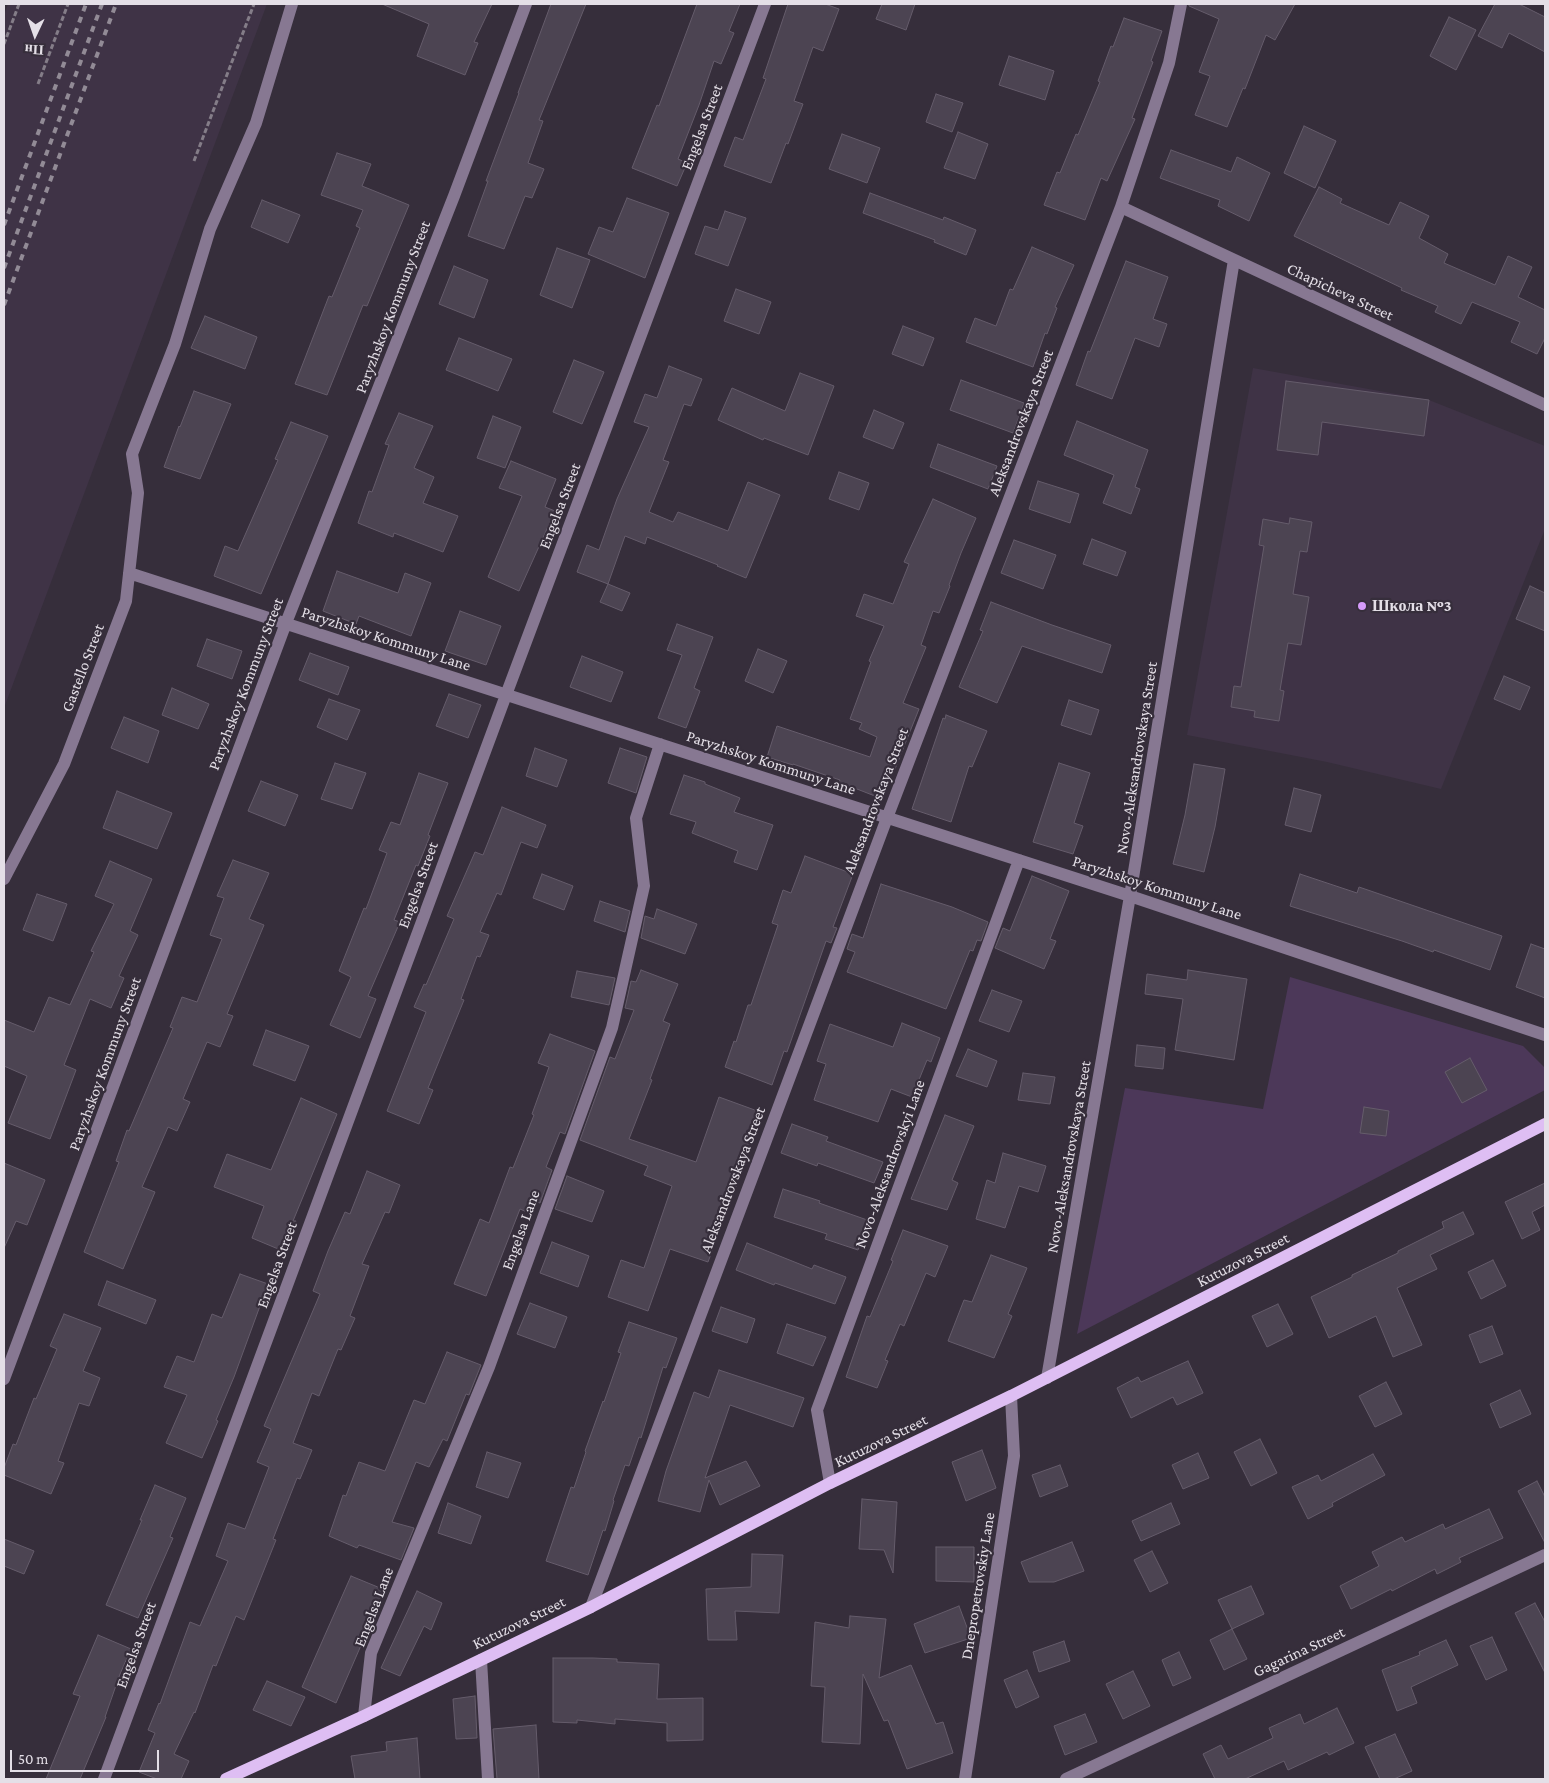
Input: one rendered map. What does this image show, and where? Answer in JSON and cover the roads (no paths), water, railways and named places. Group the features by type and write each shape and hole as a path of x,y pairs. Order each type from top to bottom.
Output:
{"main road":[{"name":"Kutuzova Street","path":"226,1779 364,1716 591,1607 830,1483 1047,1378 1545,1124"}],"street":[{"name":"Gastello Street","path":"4,879 64,764 126,602 138,494 132,454 175,344 210,230 256,122 292,4"},
{"name":"Paryzhskoy Kommuny Street","path":"4,1379 286,624 454,196 526,4"},
{"name":"Engelsa Street","path":"104,1779 506,695 765,4"},
{"name":"Aleksandrovskaya Street","path":"591,1607 887,818 1121,207 1169,63 1181,4"},
{"name":"Chapicheva Street","path":"1121,207 1545,405"},
{"name":"Novo-Aleksandrovskaya Street","path":"1047,1378 1130,896 1234,260"},
{"name":"Paryzhskoy Kommuny Lane","path":"129,573 1130,896 1545,1035"},
{"name":"Engelsa Lane","path":"364,1716 371,1653 489,1367 612,1028 644,886 636,818 660,744"},
{"name":"Novo-Aleksandrovskyi Lane","path":"830,1483 817,1410 1019,860"},
{"name":"Dnepropetrovskiy Lane","path":"965,1779 1014,1456 1011,1396"},
{"name":"Gagarina Street","path":"1066,1779 1545,1555"},
{"path":"481,1660 488,1779"}],"railway":[{"path":"4,225 86,4"},
{"path":"4,268 102,4"},
{"path":"4,305 116,4"}],"place":[{"name":"Школа №3","path":"1362,606"}]}
